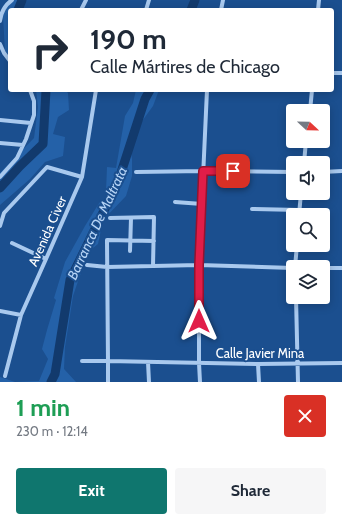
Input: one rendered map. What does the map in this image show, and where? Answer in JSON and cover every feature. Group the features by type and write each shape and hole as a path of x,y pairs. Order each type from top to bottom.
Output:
{"street":[{"path":"0,21 1,14 7,4 12,0"},
{"path":"0,44 8,58"},
{"path":"0,177 17,158 34,115 34,101 31,92"},
{"name":"Avenida Civer","path":"5,376 21,315 82,176 96,92"},
{"path":"200,382 199,265 207,92"},
{"path":"311,104 312,92"},
{"path":"0,120 31,123"},
{"path":"0,143 23,145"},
{"path":"0,226 4,213 47,167 82,176"},
{"path":"330,172 342,171"},
{"path":"136,172 286,172"},
{"path":"175,202 202,204"},
{"path":"252,209 286,210"},
{"path":"110,218 154,217 153,266"},
{"path":"130,251 132,218"},
{"path":"108,382 107,240 154,241"},
{"path":"12,243 46,259"},
{"path":"87,265 107,267 199,265 286,267"},
{"path":"330,268 342,268"},
{"path":"296,304 298,382"},
{"path":"0,311 21,315"},
{"name":"Calle Javier Mina","path":"82,362 108,361 258,364 342,363"},
{"path":"148,362 149,382"},
{"path":"258,364 259,382"}],"shaded area":[{"path":"9,0 22,0 20,8 8,8 8,56 5,52 3,15"},
{"path":"36,92 68,93 69,110 58,117 53,134 65,137 63,156 45,162 30,179 0,205 0,173 34,138 38,107"},
{"path":"136,92 158,92 153,106 129,139 132,159 132,176 126,196 103,220 98,244 88,252 73,296 65,347 64,369 76,382 15,382 39,381 48,359 42,349 56,300 54,298 65,262 101,200 106,202 111,195 106,191 107,167 116,168 125,116 133,103"},
{"path":"0,377 15,382 0,382"}],"waterway":[{"path":"19,8 22,0"},
{"name":"Barranca De Maltrata","path":"192,8 195,0"},
{"path":"0,188 43,144 46,92"},
{"name":"Barranca De Maltrata","path":"51,382 55,374 70,280 118,182 145,99 149,92"}],"route":[{"path":"199,321 199,265 203,171 233,171"}]}
